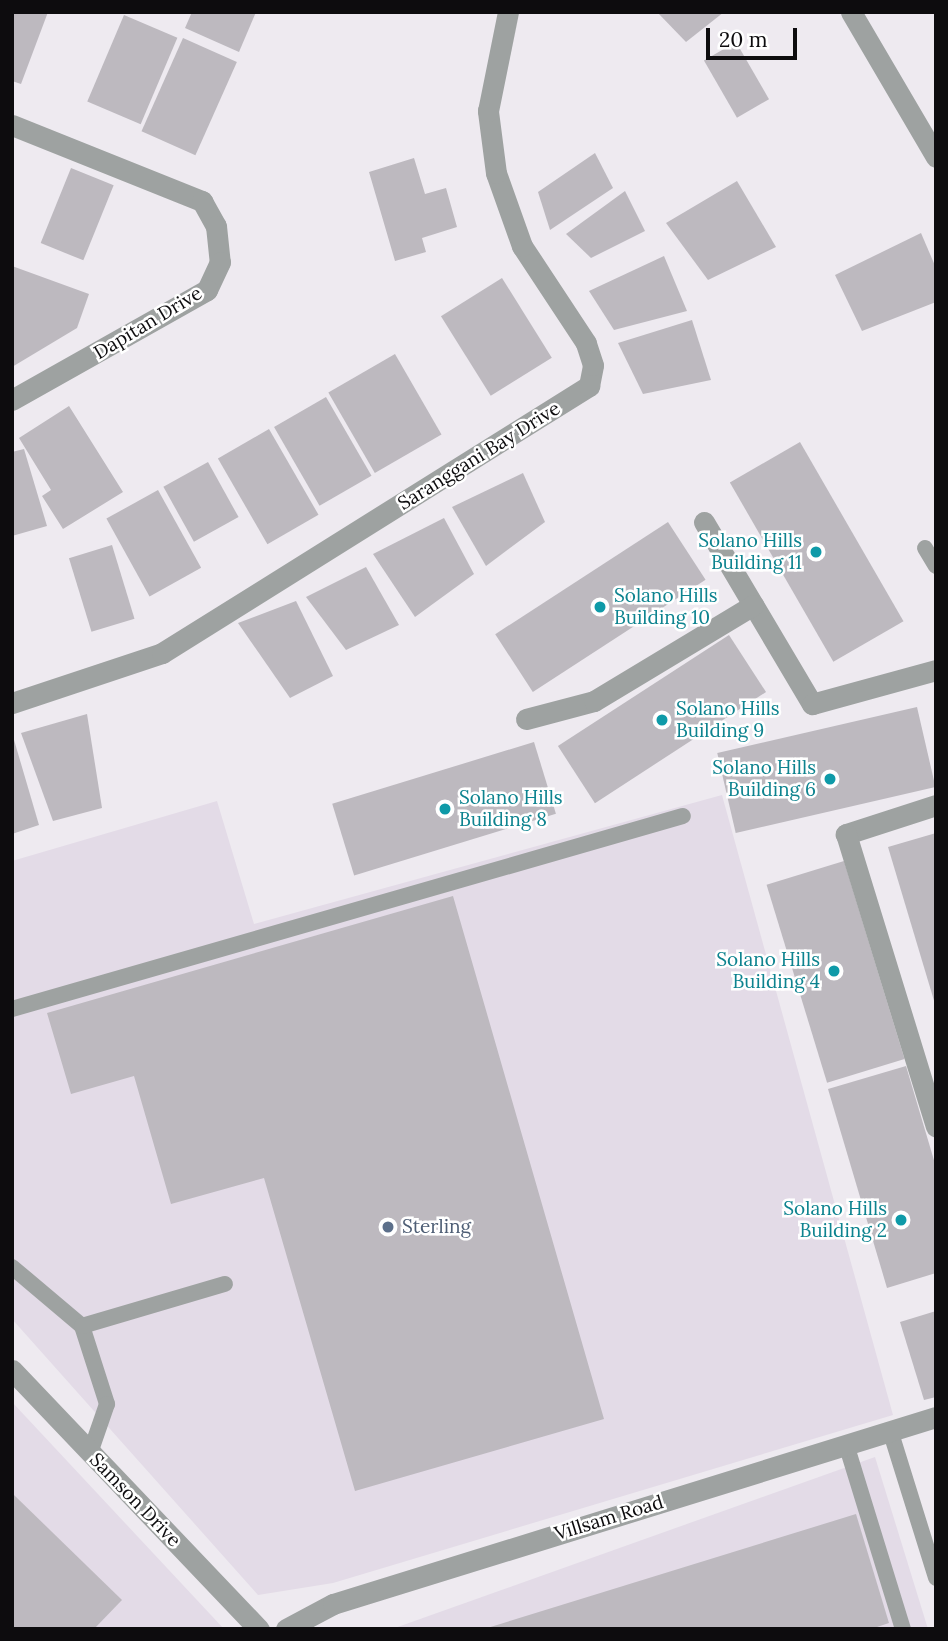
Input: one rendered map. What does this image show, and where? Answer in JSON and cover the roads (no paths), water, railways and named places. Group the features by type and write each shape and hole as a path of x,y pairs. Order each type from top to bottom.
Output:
{"street":[{"path":"851,12 936,157"},
{"name":"Saranggani Bay Drive","path":"12,703 162,653 589,386 593,365 586,343 522,246 496,173 488,111 501,14"},
{"name":"Dapitan Drive","path":"12,125 202,201 216,226 220,262 207,290 12,400"},
{"path":"704,522 812,704 936,670"},
{"path":"526,719 594,701 753,605"},
{"path":"936,805 846,834 936,1126"},
{"name":"Samson Drive","path":"12,1370 259,1629"},
{"name":"Villsam Road","path":"286,1629 333,1604 936,1417"}],"lane":[{"path":"925,548 936,566"},
{"path":"12,1009 683,816"},
{"path":"12,1267 82,1326 107,1404 90,1453"},
{"path":"82,1326 225,1284"},
{"path":"890,1430 936,1578"},
{"path":"846,1444 903,1629"}],"place":[{"name":"Solano Hills Building 11","path":"816,552"},
{"name":"Solano Hills Building 10","path":"600,607"},
{"name":"Solano Hills Building 9","path":"662,720"},
{"name":"Solano Hills Building 6","path":"830,779"},
{"name":"Solano Hills Building 8","path":"445,809"},
{"name":"Solano Hills Building 4","path":"834,971"},
{"name":"Solano Hills Building 2","path":"901,1220"},
{"name":"Sterling","path":"388,1227"}]}
